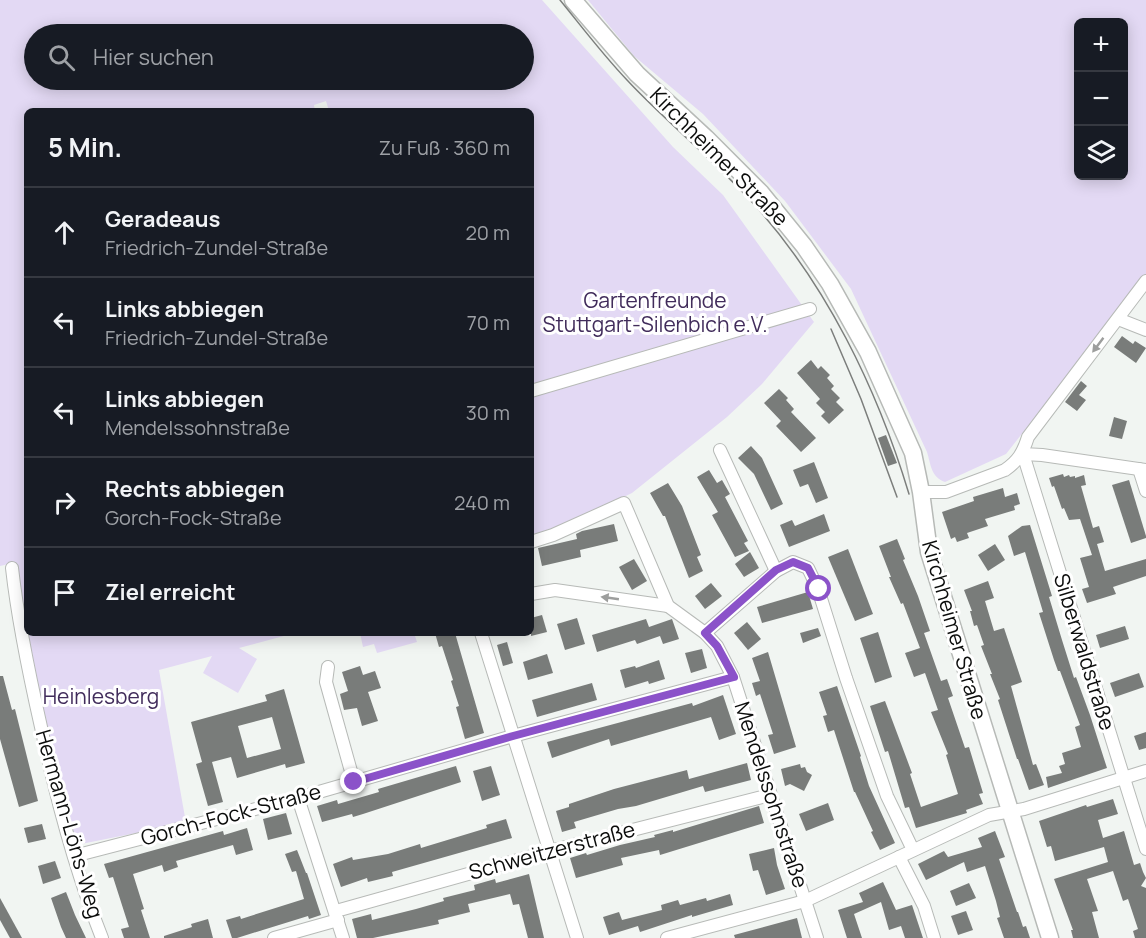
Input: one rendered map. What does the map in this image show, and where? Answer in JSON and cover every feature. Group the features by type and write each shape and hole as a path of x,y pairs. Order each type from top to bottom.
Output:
{"main road":[{"name":"Kirchheimer Straße","path":"573,0 637,74 761,193 804,246 830,284 872,362 912,453 921,492 929,552 1050,938"}],"street":[{"path":"921,492 946,492 1005,470 1023,454 1028,437 1146,281"},
{"path":"534,390 810,309"},
{"path":"1118,319 1146,330"},
{"path":"720,450 776,570"},
{"path":"1023,454 1143,470 1146,491"},
{"name":"Silberwaldstraße","path":"1023,454 1122,778 1146,849"},
{"path":"534,541 626,508 668,606"},
{"path":"705,633 776,570 793,562 808,568 819,589 846,678 887,796 913,850"},
{"name":"Hermann-Löns-Weg","path":"12,568 18,619 48,761 74,856 102,938"},
{"name":"Mendelssohnstraße","path":"534,594 555,590 668,606 705,633 717,646 734,677 817,938"},
{"path":"482,636 577,938"},
{"path":"328,668 326,682 354,782"},
{"name":"Gorch-Fock-Straße","path":"74,856 298,798 513,736 734,677"},
{"path":"667,938 805,901 989,815 1024,809 1146,771"},
{"name":"Schweitzerstraße","path":"274,938 337,916 550,850 770,795"},
{"path":"298,798 343,938"},
{"path":"899,857 924,906 934,938"}],"green space":[{"name":"Gartenfreunde Stuttgart-Silenbich e.V.","path":"0,0 542,0 673,147 723,195 814,322 762,384 727,417 632,493 552,531 534,537 534,108 328,108 326,101 314,105 314,108 24,108 24,622 13,563 0,566"},
{"path":"588,0 1146,0 1146,276 1006,454 945,482 940,480 932,470 927,452 851,289 785,201 703,114 634,56"},
{"name":"Heinlesberg","path":"26,636 284,636 239,648 257,659 238,693 203,673 212,656 159,670 186,823 76,845 35,682"},
{"path":"361,636 415,636 417,642 377,653 374,644 363,647"}],"building":[{"path":"1122,336 1133,344 1135,341 1146,348 1136,363 1114,347"},
{"path":"811,360 818,369 821,366 830,375 827,378 834,386 831,389 840,398 836,402 844,410 829,424 821,416 825,412 816,403 820,399 797,373"},
{"path":"1081,381 1087,386 1079,395 1086,400 1077,411 1065,402"},
{"path":"779,389 794,409 791,412 816,438 801,452 776,426 781,421 764,403"},
{"path":"1114,417 1127,421 1122,439 1109,436"},
{"path":"886,435 897,463 888,466 878,438"},
{"path":"751,446 762,458 783,504 771,510 754,474 738,458"},
{"path":"814,462 828,498 816,503 808,484 800,487 793,470"},
{"path":"709,470 717,483 722,480 730,494 725,497 748,541 744,543 749,551 735,557 712,515 718,512 697,477"},
{"path":"1063,474 1064,477 1069,475 1075,478 1084,475 1086,485 1081,486 1093,528 1099,526 1104,542 1097,544 1105,571 1146,559 1146,576 1113,587 1116,594 1087,603 1082,589 1089,587 1080,558 1092,555 1080,519 1069,520 1049,478"},
{"path":"1129,480 1146,536 1146,538 1131,543 1112,485"},
{"path":"668,483 682,506 701,555 697,557 703,571 689,578 665,516 650,493"},
{"path":"1003,488 1005,497 1017,493 1020,504 1014,506 1015,510 985,519 988,526 967,533 969,538 957,542 955,537 951,539 942,512 974,501 973,497"},
{"path":"824,514 830,531 789,547 780,525 792,520 795,526"},
{"path":"614,524 618,541 580,550 581,557 542,566 538,548 577,539 576,534 582,531"},
{"path":"1030,525 1074,678 1076,677 1090,715 1107,768 1048,788 1046,777 1062,773 1059,766 1065,764 1062,753 1081,747 1075,727 1080,725 1060,671 1058,671 1039,613 1043,612 1025,552 1014,556 1008,536 1022,526"},
{"path":"897,539 930,631 924,633 941,681 947,679 953,696 948,698 965,748 969,747 983,793 979,794 983,804 966,810 967,813 916,828 909,807 905,808 888,751 885,752 870,706 885,701 912,773 910,774 921,807 958,794 946,755 948,754 931,712 938,710 925,673 914,677 905,653 920,648 903,603 901,604 889,577 891,577 879,546"},
{"path":"995,544 1005,560 988,571 978,555"},
{"path":"848,549 873,614 855,621 828,557"},
{"path":"750,552 759,568 744,577 735,564"},
{"path":"634,559 647,581 632,590 619,567"},
{"path":"988,581 994,598 985,601 994,631 1004,628 1022,682 1011,686 1033,765 1036,764 1044,785 1029,790 981,646 984,645 977,625 974,626 970,611 972,611 964,590"},
{"path":"711,583 722,596 705,609 695,596"},
{"path":"808,592 813,609 762,623 757,607"},
{"path":"542,615 547,632 534,635 534,617"},
{"path":"577,618 585,644 565,650 557,624"},
{"path":"646,619 649,627 672,619 679,639 663,644 660,636 637,644 635,640 597,652 592,635"},
{"path":"747,622 761,639 748,650 734,633"},
{"path":"1125,626 1129,639 1100,648 1096,635"},
{"path":"818,628 821,636 803,643 800,633"},
{"path":"878,632 892,677 875,683 860,638"},
{"path":"436,636 456,636 484,733 465,739 456,707 459,706 451,681 453,680 442,646 439,647"},
{"path":"507,642 513,663 503,666 497,645"},
{"path":"702,649 707,668 691,673 685,653"},
{"path":"768,652 796,747 774,754 768,735 773,734 760,694 756,696 752,683 760,681 752,658"},
{"path":"547,654 553,673 528,680 523,662"},
{"path":"659,660 665,679 625,688 620,670 635,666 636,668"},
{"path":"360,666 363,675 375,671 381,688 368,692 378,721 362,726 357,708 344,710 340,694 348,691 342,672"},
{"path":"1139,673 1144,687 1115,697 1110,683"},
{"path":"0,676 3,676 12,710 15,709 38,801 19,807 0,739"},
{"path":"592,683 597,700 537,717 532,700"},
{"path":"837,686 869,786 895,843 880,850 854,792 834,730 828,732 823,716 827,715 819,692"},
{"path":"284,689 305,763 286,768 285,764 237,778 231,757 212,762 223,802 208,806 196,764 202,762 191,722 267,701 265,695","holes":["272,717 281,749 247,758 238,726"]},
{"path":"723,695 736,734 719,740 711,717 611,746 609,739 552,758 547,742 692,703 693,706"},
{"path":"1146,732 1146,748 1139,750 1134,736"},
{"path":"747,763 751,780 705,792 703,786 636,806 618,809 574,822 576,828 562,832 556,811 569,807 569,804 614,789 687,770 689,779"},
{"path":"800,764 801,768 805,767 812,775 804,791 790,784 785,786 781,769"},
{"path":"456,766 461,782 353,817 352,814 322,822 317,806 337,800 338,804 379,792 378,789"},
{"path":"491,766 500,795 482,801 473,771"},
{"path":"1113,799 1118,814 1098,820 1103,838 1124,831 1134,865 1140,863 1146,878 1141,886 1146,888 1146,938 1135,938 1133,931 1138,929 1128,899 1123,901 1113,871 1087,879 1098,911 1092,912 1099,938 1073,938 1071,930 1073,930 1054,879 1108,862 1104,847 1055,861 1051,846 1047,847 1039,821 1086,805 1087,807"},
{"path":"828,803 834,820 806,831 799,814"},
{"path":"759,806 764,823 660,855 659,850 621,858 623,865 576,878 570,858 655,837 654,835 673,830 673,832"},
{"path":"286,813 292,834 268,840 263,819"},
{"path":"506,819 512,838 392,872 393,876 368,882 367,878 341,887 333,864 352,857 353,860 388,854 420,844 421,848 487,828 486,825"},
{"path":"42,824 46,839 28,843 24,828"},
{"path":"247,828 253,850 236,855 233,845 176,861 178,867 164,872 162,865 133,874 150,938 124,938 121,929 129,927 113,877 109,878 104,864 223,831 224,835"},
{"path":"995,831 1005,857 999,859 1017,912 1030,938 1004,938 985,866 967,872 964,862 926,880 918,864 944,851 948,857 982,847 978,838"},
{"path":"774,848 785,889 766,895 758,870 753,871 749,854"},
{"path":"297,850 321,915 309,919 308,916 232,938 226,920 240,916 241,919 304,899 296,871 292,872 285,854"},
{"path":"55,861 61,878 43,884 38,866"},
{"path":"529,874 544,938 528,938 519,904 513,905 510,894 468,904 470,912 438,920 439,924 373,938 357,938 352,919 371,914 372,920 416,909 444,901 443,898 475,890 474,885 495,879 496,883"},
{"path":"883,882 896,910 912,905 923,938 905,938 901,926 889,930 881,902 854,914 862,938 847,938 838,910 863,902 859,893"},
{"path":"969,883 976,898 956,906 950,891"},
{"path":"66,892 86,938 66,938 61,927 51,898"},
{"path":"730,894 733,905 692,917 692,915 640,932 638,926 609,935 603,917 619,912 622,920 662,910 661,905 678,900 680,905 706,898 707,901"},
{"path":"0,898 22,938 10,938 0,920"},
{"path":"966,911 973,930 958,935 951,916"},
{"path":"797,918 802,938 735,938 734,935"},
{"path":"208,919 213,938 164,938 164,936 192,927 191,924"}],"tram line":[{"path":"560,0 627,80 751,201 803,266 826,302 865,376 909,494"},
{"path":"831,329 861,399 897,497"}],"route":[{"path":"354,782 513,736 734,677 717,646 705,633 776,570 793,562 808,568 819,589"}]}
